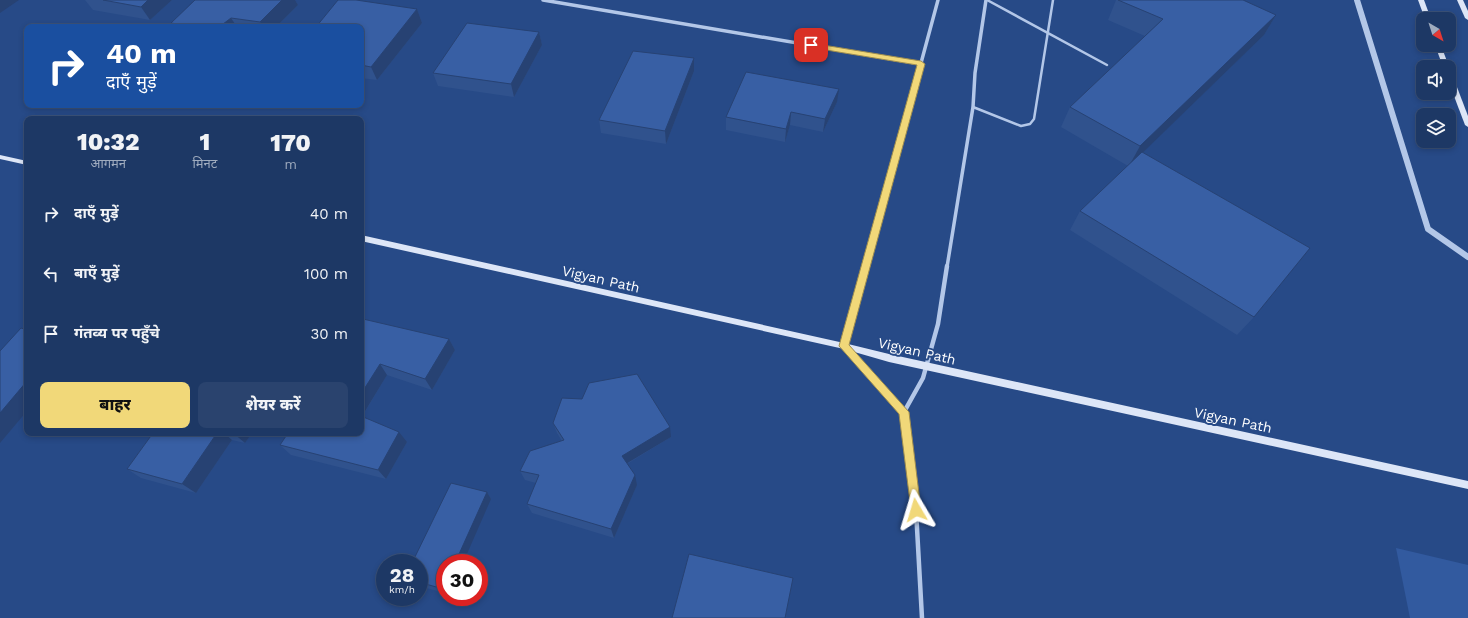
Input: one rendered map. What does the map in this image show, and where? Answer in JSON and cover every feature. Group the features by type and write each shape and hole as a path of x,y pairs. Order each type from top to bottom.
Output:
{"main road":[{"path":"1421,0 1425,12"},
{"path":"1460,0 1468,18"},
{"path":"1456,93 1468,125"},
{"path":"0,157 24,162"},
{"name":"Vigyan Path","path":"364,239 844,346 926,366 1468,485"}],"street":[{"path":"543,0 921,64"},
{"path":"922,618 916,510 904,412 844,346 938,0"},
{"path":"904,412 923,378 938,324 973,107 975,73 987,0"},
{"path":"1358,0 1428,229 1468,257"}],"lane":[{"path":"987,0 1048,31 1107,65"},
{"path":"973,107 1021,126 1030,124 1034,119 1053,0"}],"shaded area":[{"path":"1396,548 1468,565 1468,618 1410,618"}],"building":[{"path":"103,0 148,0 141,7"},
{"path":"195,0 282,0 260,22 231,18 223,24 171,23"},
{"path":"338,0 356,0 417,9 371,67 364,66 364,24 318,24"},
{"path":"1118,0 1243,0 1276,15 1140,146 1070,107 1163,19"},
{"path":"467,23 539,32 511,84 433,73"},
{"path":"633,51 694,58 665,131 599,120"},
{"path":"746,72 839,89 825,119 791,112 786,129 726,117"},
{"path":"1142,152 1310,248 1254,317 1080,211"},
{"path":"364,319 449,339 425,379 380,364 364,389"},
{"path":"21,328 24,329 24,385 0,413 0,351"},
{"path":"637,374 670,427 622,456 635,475 611,529 527,504 539,475 520,471 530,451 564,440 553,423 562,398 582,399 589,383"},
{"path":"364,417 399,432 378,470 280,445 286,436 364,436"},
{"path":"151,436 215,436 182,484 127,469"},
{"path":"451,483 487,492 459,554 436,554 436,587 428,585 428,554 416,554"},
{"path":"689,554 793,578 785,618 672,618"}],"route":[{"path":"811,45 921,64 844,346 904,412 916,510"}]}
